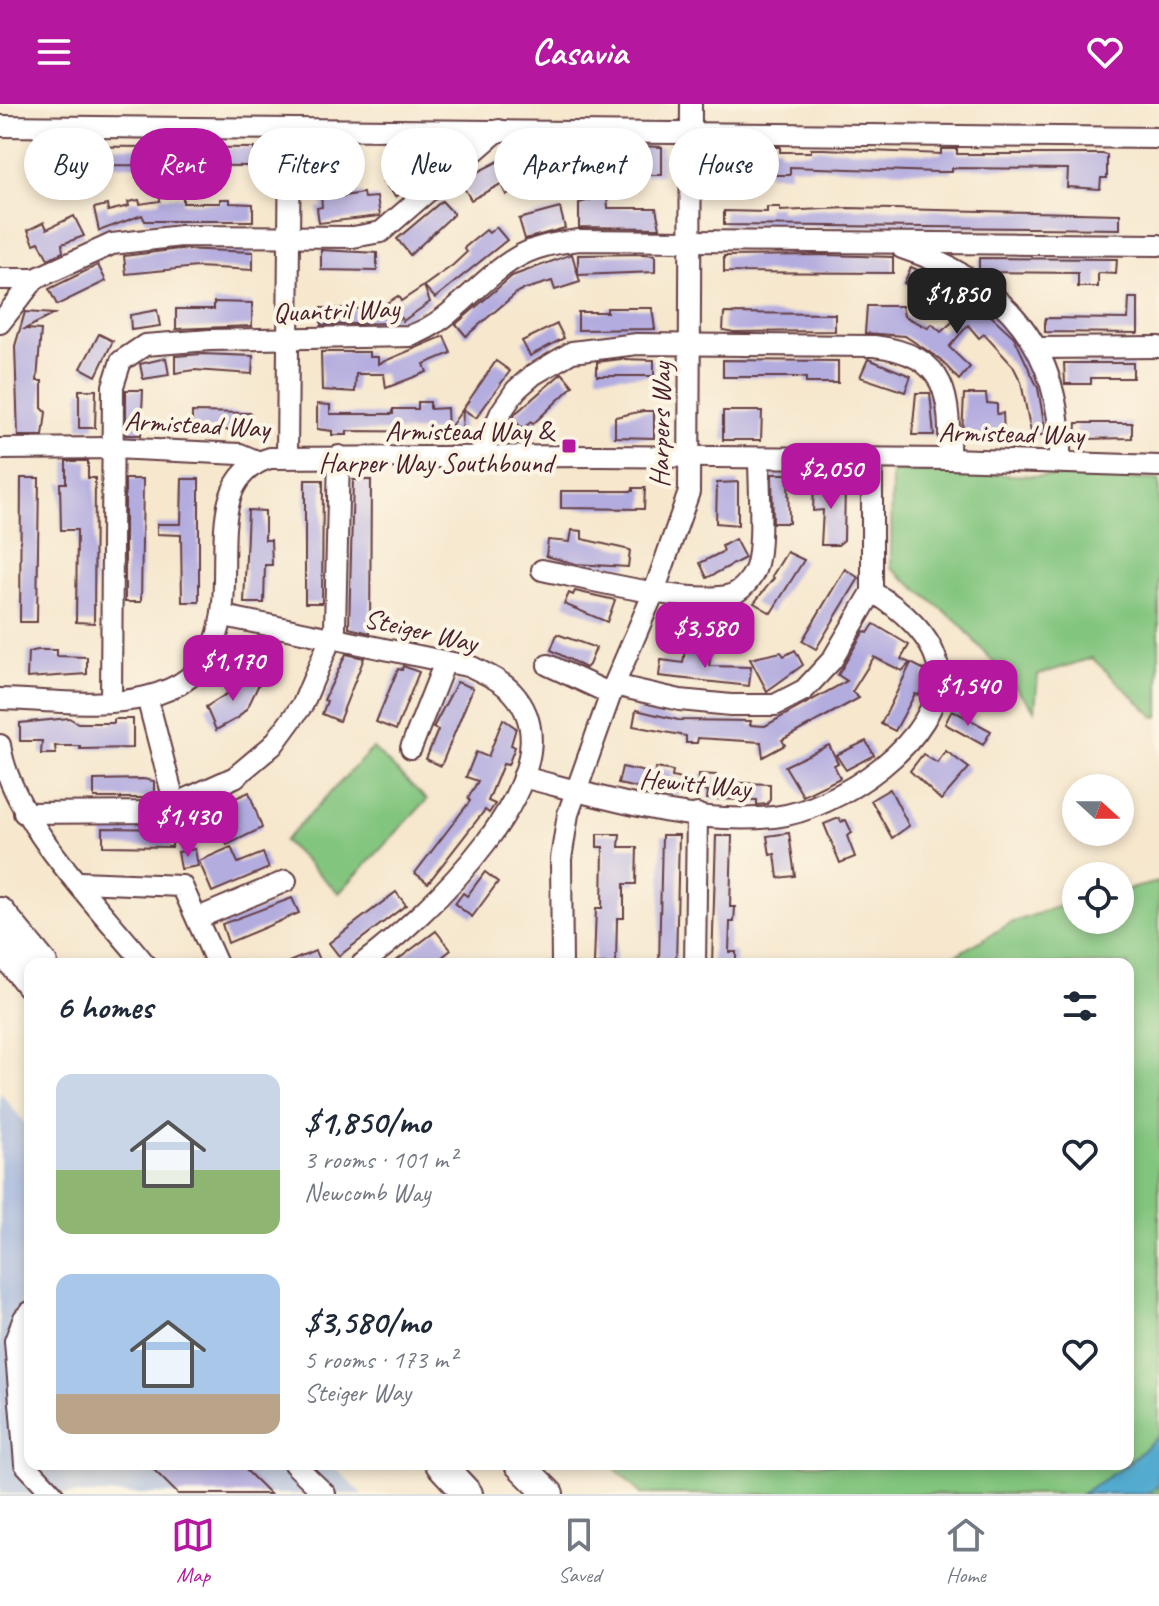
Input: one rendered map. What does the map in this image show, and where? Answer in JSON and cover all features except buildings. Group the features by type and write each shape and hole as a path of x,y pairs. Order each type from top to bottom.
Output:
{"highway":[{"path":"0,912 38,958"},
{"path":"0,946 24,976"},
{"path":"446,1470 468,1494"},
{"path":"525,1470 549,1494"}],"street":[{"name":"Harpers Way","path":"691,104 691,128"},
{"path":"0,126 248,130"},
{"path":"365,131 494,130"},
{"path":"779,132 1159,138"},
{"path":"0,323 35,279 88,252 145,238 353,237 381,232 494,134"},
{"path":"287,456 289,200"},
{"name":"Harpers Way","path":"562,958 561,859 574,790 686,509 690,200"},
{"name":"Quantril Way","path":"111,701 116,372 121,361 136,348 187,341 399,338 419,333 452,311 513,259 539,247 579,240 1159,245"},
{"path":"886,244 918,254 972,281 999,302 1038,348 1057,397 1060,461"},
{"path":"0,279 35,279"},
{"path":"481,457 501,412 516,390 567,354 615,345 689,345 866,346 906,353 936,376 948,398 949,459"},
{"path":"1038,348 1159,347"},
{"name":"Armistead Way","path":"0,449 113,448 240,454 259,462 287,456 689,457 1060,461 1159,466"},
{"path":"24,813 157,812 174,801 235,777 273,745 303,704 331,639 337,616 339,456"},
{"path":"542,570 654,592 717,597 732,594 747,583 758,561 759,459"},
{"path":"548,665 613,689 704,703 784,702 820,676 872,592 872,460"},
{"path":"0,699 111,701 147,697 179,683 198,667 211,650 224,616 228,500 239,477 259,462"},
{"name":"Hewitt Way","path":"523,777 641,808 776,817 808,810 865,782 910,739 924,719 938,682 938,666 929,644 889,601 872,592"},
{"name":"Steiger Way","path":"224,616 472,667 485,673 505,686 522,706 531,745 523,777"},
{"path":"411,748 445,662"},
{"path":"147,697 174,801"},
{"path":"0,745 7,776 24,813 140,958"},
{"path":"369,958 419,918 459,877 484,845 523,777"},
{"path":"695,958 697,814"},
{"path":"198,918 286,881"},
{"path":"79,882 174,883 182,886 215,958"},
{"path":"24,1318 15,1341 24,1452"},
{"path":"31,1470 53,1494"},
{"path":"300,1470 325,1494"}],"shaded area":[{"path":"0,1092 24,1122 24,1470 338,1470 362,1494 0,1494"}],"green space":[{"path":"892,471 1159,480 1159,717 1155,717 1092,658 1038,675 1035,710 959,623 891,568"},
{"path":"373,748 427,800 339,893 284,841"},
{"path":"1159,882 1159,1494 641,1494 617,1470 1134,1470 1134,958 950,958 1011,923 1062,905 1062,934 1134,934 1134,888"}],"water":[{"path":"1159,1435 1159,1485 1147,1494 1081,1494 1119,1470 1134,1470 1134,1458"}],"place":[{"name":"Armistead Way & Harper Way Southbound","path":"569,446"}]}
